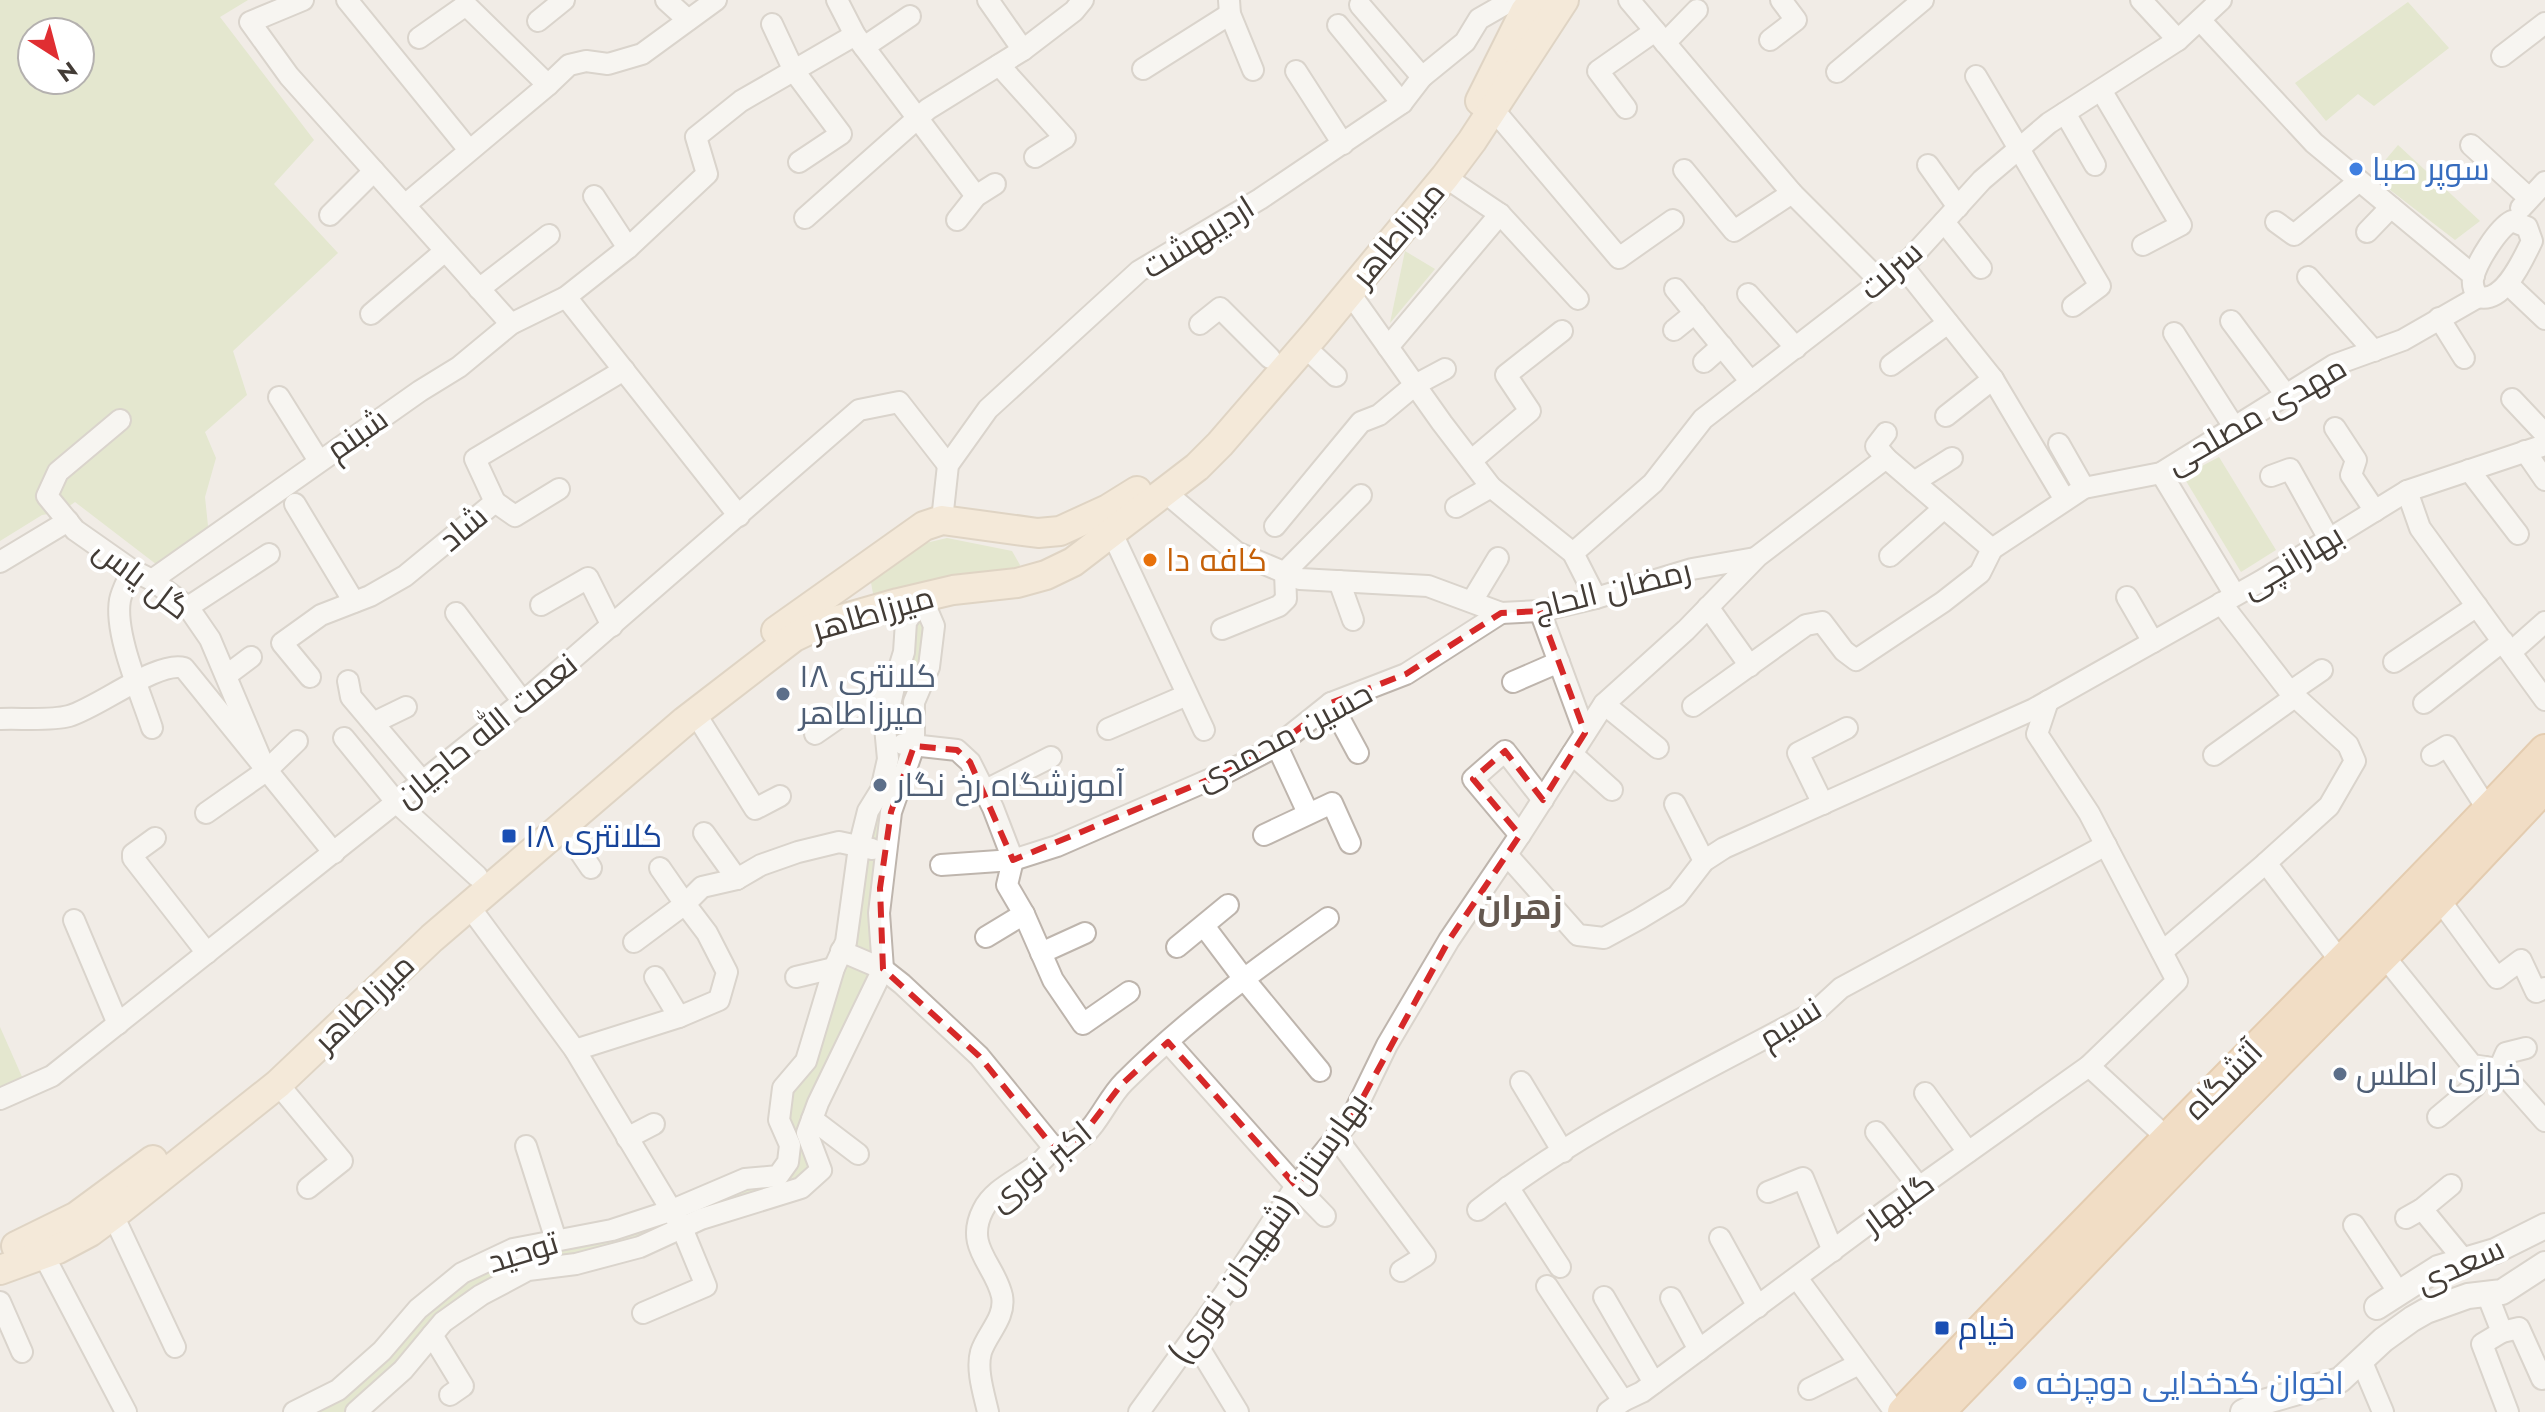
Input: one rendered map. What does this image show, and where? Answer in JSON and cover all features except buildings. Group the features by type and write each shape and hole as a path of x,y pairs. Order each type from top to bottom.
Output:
{"main road":[{"name":"میرزاطاهر","path":"0,1270 90,1232 278,1084 469,906 695,713 794,637 817,626 953,590 1017,583 1073,562 1197,467 1304,346 1445,177 1493,109 1525,11 1551,1"},
{"name":"میرزاطاهر","path":"0,1252 77,1216 177,1141 265,1070 477,876 674,709 763,639 911,534 942,520 1038,533 1060,531 1108,509 1154,481 1207,433 1461,134 1523,21"},
{"path":"1020,531 1033,564 1028,580"},
{"path":"854,575 856,590 869,611"},
{"name":"آتشگاه","path":"1939,1412 2375,946 2488,810 2545,750"},
{"name":"آتشگاه","path":"1903,1412 2166,1137 2319,1003 2341,962 2375,946 2439,899 2545,787"}],"street":[{"path":"303,0 250,22 289,76 511,324"},
{"path":"347,0 469,150"},
{"path":"538,21 564,0"},
{"path":"666,0 688,20"},
{"path":"405,205 569,65 586,61 608,64 642,54 716,0"},
{"path":"837,0 860,41 976,196"},
{"path":"988,0 1023,50"},
{"path":"805,218 928,109 1023,50 1074,11 1083,0"},
{"path":"1629,0 1792,193 1881,282"},
{"path":"1770,40 1796,20 1781,0"},
{"path":"1837,72 1923,0"},
{"path":"2141,0 2178,40"},
{"name":"سرلت","path":"1573,553 1653,483 1703,419 1902,265 1982,180 2065,113 2178,40 2221,0"},
{"path":"419,38 466,5 548,85"},
{"path":"1360,5 1422,77"},
{"path":"1143,69 1229,7 1253,70"},
{"path":"1626,108 1598,71 1660,37 1697,10"},
{"path":"794,71 910,16"},
{"name":"اردیبهشت","path":"942,520 948,465 988,409 1139,271 1260,199 1402,103 1422,77 1465,42 1479,19 1523,21"},
{"path":"2200,20 2314,143 2474,276"},
{"path":"2502,56 2545,23"},
{"path":"772,24 794,71 841,134 799,162"},
{"path":"1338,25 1402,103"},
{"path":"999,65 1065,138 1035,157"},
{"name":"شبنم","path":"152,580 319,461 459,367 511,324 566,297 628,248 707,174 696,137 741,101 794,71"},
{"path":"1296,71 1343,144"},
{"path":"1976,76 2100,286 2073,306"},
{"path":"2101,90 2181,225 2143,245"},
{"path":"1493,109 1619,258 1673,220"},
{"path":"2065,113 2095,165"},
{"path":"2471,145 2529,198"},
{"path":"1928,165 1981,268"},
{"path":"1684,170 1734,231 1792,193"},
{"path":"330,215 374,171"},
{"path":"1445,177 1500,214 1578,299"},
{"path":"2276,222 2294,235 2359,181"},
{"path":"2478,297 2474,290 2474,276 2482,258 2505,225 2512,221 2545,182"},
{"path":"957,220 976,196 995,184"},
{"path":"594,196 628,248"},
{"path":"2367,232 2391,207"},
{"path":"1388,347 1500,214"},
{"path":"2512,221 2527,227 2532,241 2508,284 2545,319"},
{"path":"479,289 549,235"},
{"path":"371,314 445,251"},
{"path":"1902,265 1993,379 2065,500"},
{"path":"2308,277 2374,351"},
{"name":"مهدی مصلحی","path":"1992,549 2084,488 2161,473 2334,365 2403,340 2478,297 2485,299 2492,296 2508,284"},
{"path":"1675,289 1751,382"},
{"path":"1349,292 1491,487 1573,553 1596,598"},
{"path":"1748,294 1796,348"},
{"path":"566,297 739,516"},
{"path":"1200,324 1220,308 1270,358"},
{"path":"1674,330 1695,313"},
{"path":"2439,318 2464,358"},
{"path":"2231,321 2286,395"},
{"path":"1891,365 1948,323"},
{"path":"1472,460 1530,411 1506,375 1562,331"},
{"path":"2174,333 2234,427"},
{"path":"1304,346 1336,376"},
{"path":"1704,362 1722,346"},
{"path":"1275,526 1361,422 1379,415 1415,385 1445,369"},
{"name":"شاد","path":"310,677 282,643 321,615 370,596 405,576 495,502 475,459 624,370"},
{"path":"1946,416 1993,379"},
{"path":"279,397 319,461"},
{"path":"2512,399 2545,434"},
{"name":"نعمت الله حاجیان","path":"0,1099 52,1076 523,702 859,410 899,402 948,465"},
{"name":"گل یاس","path":"120,420 58,472 47,496 75,530 188,607 210,639 266,771"},
{"path":"2335,428 2356,460 2351,475 2375,511"},
{"path":"1693,706 1806,625 1822,622 1844,651 1856,660 1943,602 1980,573 1992,549 1886,458 1876,446 1886,433"},
{"path":"2059,444 2084,488"},
{"name":"بهارانچی","path":"1704,861 1724,848 2048,701 2228,599 2407,491 2545,445"},
{"path":"2525,451 2545,480"},
{"name":"بهارستان (شهیدان نوری)","path":"1139,1412 1296,1186 1351,1119 1387,1045 1449,940 1604,704 1708,607 1755,558 1886,458"},
{"path":"1914,482 1952,458"},
{"path":"2271,476 2290,469 2329,539"},
{"path":"2469,470 2518,534"},
{"path":"2048,701 2037,734 2089,813 2162,952 2329,806 2355,761 2348,745 2293,694 2228,599 2161,473"},
{"path":"1456,507 1491,487"},
{"path":"495,502 515,516 559,489"},
{"path":"2407,491 2420,528 2545,700"},
{"name":"رمضان الحاج","path":"1165,492 1236,552 1300,579 1428,586 1501,613 1540,611 1692,569 1755,558"},
{"path":"1222,629 1279,606 1286,599 1285,572 1361,495"},
{"path":"295,504 354,602"},
{"path":"1890,556 1944,508"},
{"path":"0,562 68,521"},
{"path":"1111,531 1204,730"},
{"path":"188,607 269,554"},
{"path":"1472,601 1498,558"},
{"path":"132,570 120,597 119,612 125,649 152,728"},
{"path":"541,605 588,578 612,626"},
{"path":"1339,581 1353,620"},
{"path":"2127,597 2153,642"},
{"path":"838,960 846,942 859,847 868,811 881,790 888,759 885,727 904,652 906,622 922,598"},
{"path":"858,1154 812,1119 883,969 880,888 891,812 914,746 914,702 929,667 934,626 922,598"},
{"path":"2394,662 2477,606"},
{"path":"1708,607 1750,666"},
{"path":"1540,611 1585,733"},
{"path":"456,613 523,702"},
{"name":"حسین محمدی","path":"941,865 1013,860 1057,846 1227,772 1277,746 1331,703 1406,674 1501,613"},
{"path":"2424,703 2545,622"},
{"path":"227,675 251,657"},
{"path":"1513,682 1559,662"},
{"path":"0,719 69,716 136,681 175,666 184,668 334,853"},
{"path":"2214,755 2322,670"},
{"path":"815,734 896,678 923,681"},
{"path":"348,681 351,697 423,782"},
{"path":"1108,729 1187,695"},
{"path":"1331,703 1358,753"},
{"path":"1604,704 1658,748"},
{"path":"373,723 406,707"},
{"path":"695,713 755,809 780,796"},
{"path":"1823,804 1798,753 1847,728"},
{"path":"344,738 397,803 477,876"},
{"path":"886,740 957,750 970,762 1013,860 1007,885 1024,914 1053,980 1083,1024 1129,992"},
{"path":"206,813 266,771 297,741"},
{"path":"1277,746 1308,813"},
{"path":"2432,755 2447,746 2488,810"},
{"path":"1520,835 1473,779 1505,751 1543,800"},
{"path":"1572,754 1612,790"},
{"path":"984,791 1051,757"},
{"path":"1264,835 1332,803 1350,843"},
{"path":"1507,855 1578,935 1604,938 1677,896 1704,861 1675,804"},
{"path":"563,827 591,868"},
{"path":"704,833 737,879"},
{"path":"155,838 133,854 133,858 207,953"},
{"path":"634,942 685,904 702,887 737,879 761,865 839,842 886,851"},
{"name":"نسیم","path":"1478,1210 1601,1127 1816,1011 1841,988 2106,845"},
{"path":"2266,863 2341,962"},
{"path":"575,1050 679,1017 719,1000 727,972 707,933 660,868"},
{"path":"854,890 880,888"},
{"path":"2439,899 2497,978 2521,960 2536,992 2545,988"},
{"path":"1177,947 1228,905"},
{"path":"469,906 575,1050 676,1220 706,1286 643,1313"},
{"path":"986,937 1024,914"},
{"name":"اکبر نوری","path":"988,1412 981,1379 981,1352 1000,1318 1002,1297 977,1242 983,1209 1003,1187 1039,1164 1054,1148 1078,1141 1104,1112 1121,1085 1168,1042 1244,979 1328,918"},
{"path":"74,920 118,1024"},
{"path":"1204,926 1320,1071"},
{"path":"1041,953 1085,933"},
{"path":"2375,946 2472,1065 2492,1068 2545,1121"},
{"name":"گلبهار","path":"1616,1406 1654,1383 2089,1066 2177,981 2162,952"},
{"path":"796,977 838,960 883,969 979,1056 1054,1148"},
{"name":"توحید","path":"356,1412 403,1370 443,1322 481,1295 528,1270 591,1260 640,1247 676,1220 745,1179 778,1176 788,1162 790,1145 779,1120 783,1088 806,1061 838,960"},
{"path":"655,977 679,1017"},
{"path":"1168,1042 1325,1216"},
{"path":"2438,1117 2475,1086 2506,1053 2526,1048"},
{"path":"2089,1066 2166,1137"},
{"path":"1521,1082 1563,1152"},
{"path":"278,1084 342,1161 308,1188"},
{"path":"1925,1093 1968,1152"},
{"name":"توحید","path":"294,1412 338,1390 382,1351 418,1309 462,1273 513,1249 612,1230 701,1219 801,1188 821,1170 807,1133 812,1119"},
{"path":"627,1138 654,1124"},
{"path":"1876,1132 1919,1187"},
{"path":"1336,1137 1425,1256 1401,1271"},
{"path":"526,1146 556,1240"},
{"path":"1768,1192 1803,1178 1833,1251"},
{"path":"2451,1185 2414,1213 2464,1260"},
{"path":"1508,1187 1560,1267"},
{"path":"113,1215 175,1347"},
{"path":"2354,1225 2426,1311"},
{"name":"سعدی","path":"2377,1307 2438,1268 2495,1251 2545,1226"},
{"path":"583,1235 591,1260"},
{"path":"1720,1238 1758,1307"},
{"path":"43,1254 126,1412"},
{"path":"2243,1412 2267,1401 2340,1380 2383,1340 2426,1311 2468,1296 2502,1292 2545,1264"},
{"path":"1797,1278 1895,1412"},
{"path":"1547,1286 1616,1406"},
{"path":"2487,1294 2502,1332"},
{"path":"1604,1297 1654,1383"},
{"path":"1671,1298 1699,1350"},
{"path":"0,1302 22,1352"},
{"path":"2508,1412 2482,1344 2502,1332 2519,1328 2542,1379"},
{"path":"432,1335 463,1386 450,1395"},
{"path":"1193,1338 1238,1412"},
{"path":"2361,1360 2383,1412"},
{"path":"1809,1389 1859,1364"}],"highlighted area":[{"path":"1540,611 1585,733 1543,800 1505,751 1473,779 1520,835 1449,940 1351,1119 1296,1186 1168,1042 1121,1085 1078,1141 1054,1148 979,1056 883,969 880,888 891,812 914,746 957,750 970,762 1013,860 1227,772 1277,746 1331,703 1406,674 1501,613"}],"green space":[{"path":"0,0 248,0 220,17 314,140 274,184 338,253 233,351 247,395 205,432 216,458 205,497 208,526 165,571 75,502 61,512 42,515 0,541"},
{"path":"2408,2 2449,48 2374,106 2358,94 2326,121 2295,83"},
{"path":"2398,145 2480,221 2455,240 2372,176"},
{"path":"1405,251 1435,269 1390,323"},
{"path":"2219,457 2276,550 2241,572 2183,476"},
{"path":"947,538 1012,551 1020,565 1016,573 874,599 870,577 913,546"},
{"path":"921,601 929,625 896,789 880,966 811,1115 815,1171 798,1183 487,1289 348,1412 299,1412 421,1310 514,1250 778,1179 786,1088 807,1064 887,726"},
{"path":"0,1027 23,1079 0,1090"}],"place":[{"name":"سوپر صبا","path":"2356,169"},
{"name":"کافه دا","path":"1150,560"},
{"name":"کلانتری ۱۸ میرزاطاهر","path":"783,694"},
{"name":"آموزشگاه رخ نگار","path":"880,785"},
{"name":"کلانتری ۱۸","path":"509,836"},
{"name":"خرازی اطلس","path":"2340,1074"},
{"name":"خیام","path":"1942,1328"},
{"name":"اخوان کدخدایی دوچرخه","path":"2020,1383"}],"district":[{"name":"زهران","path":"1520,907"}]}
